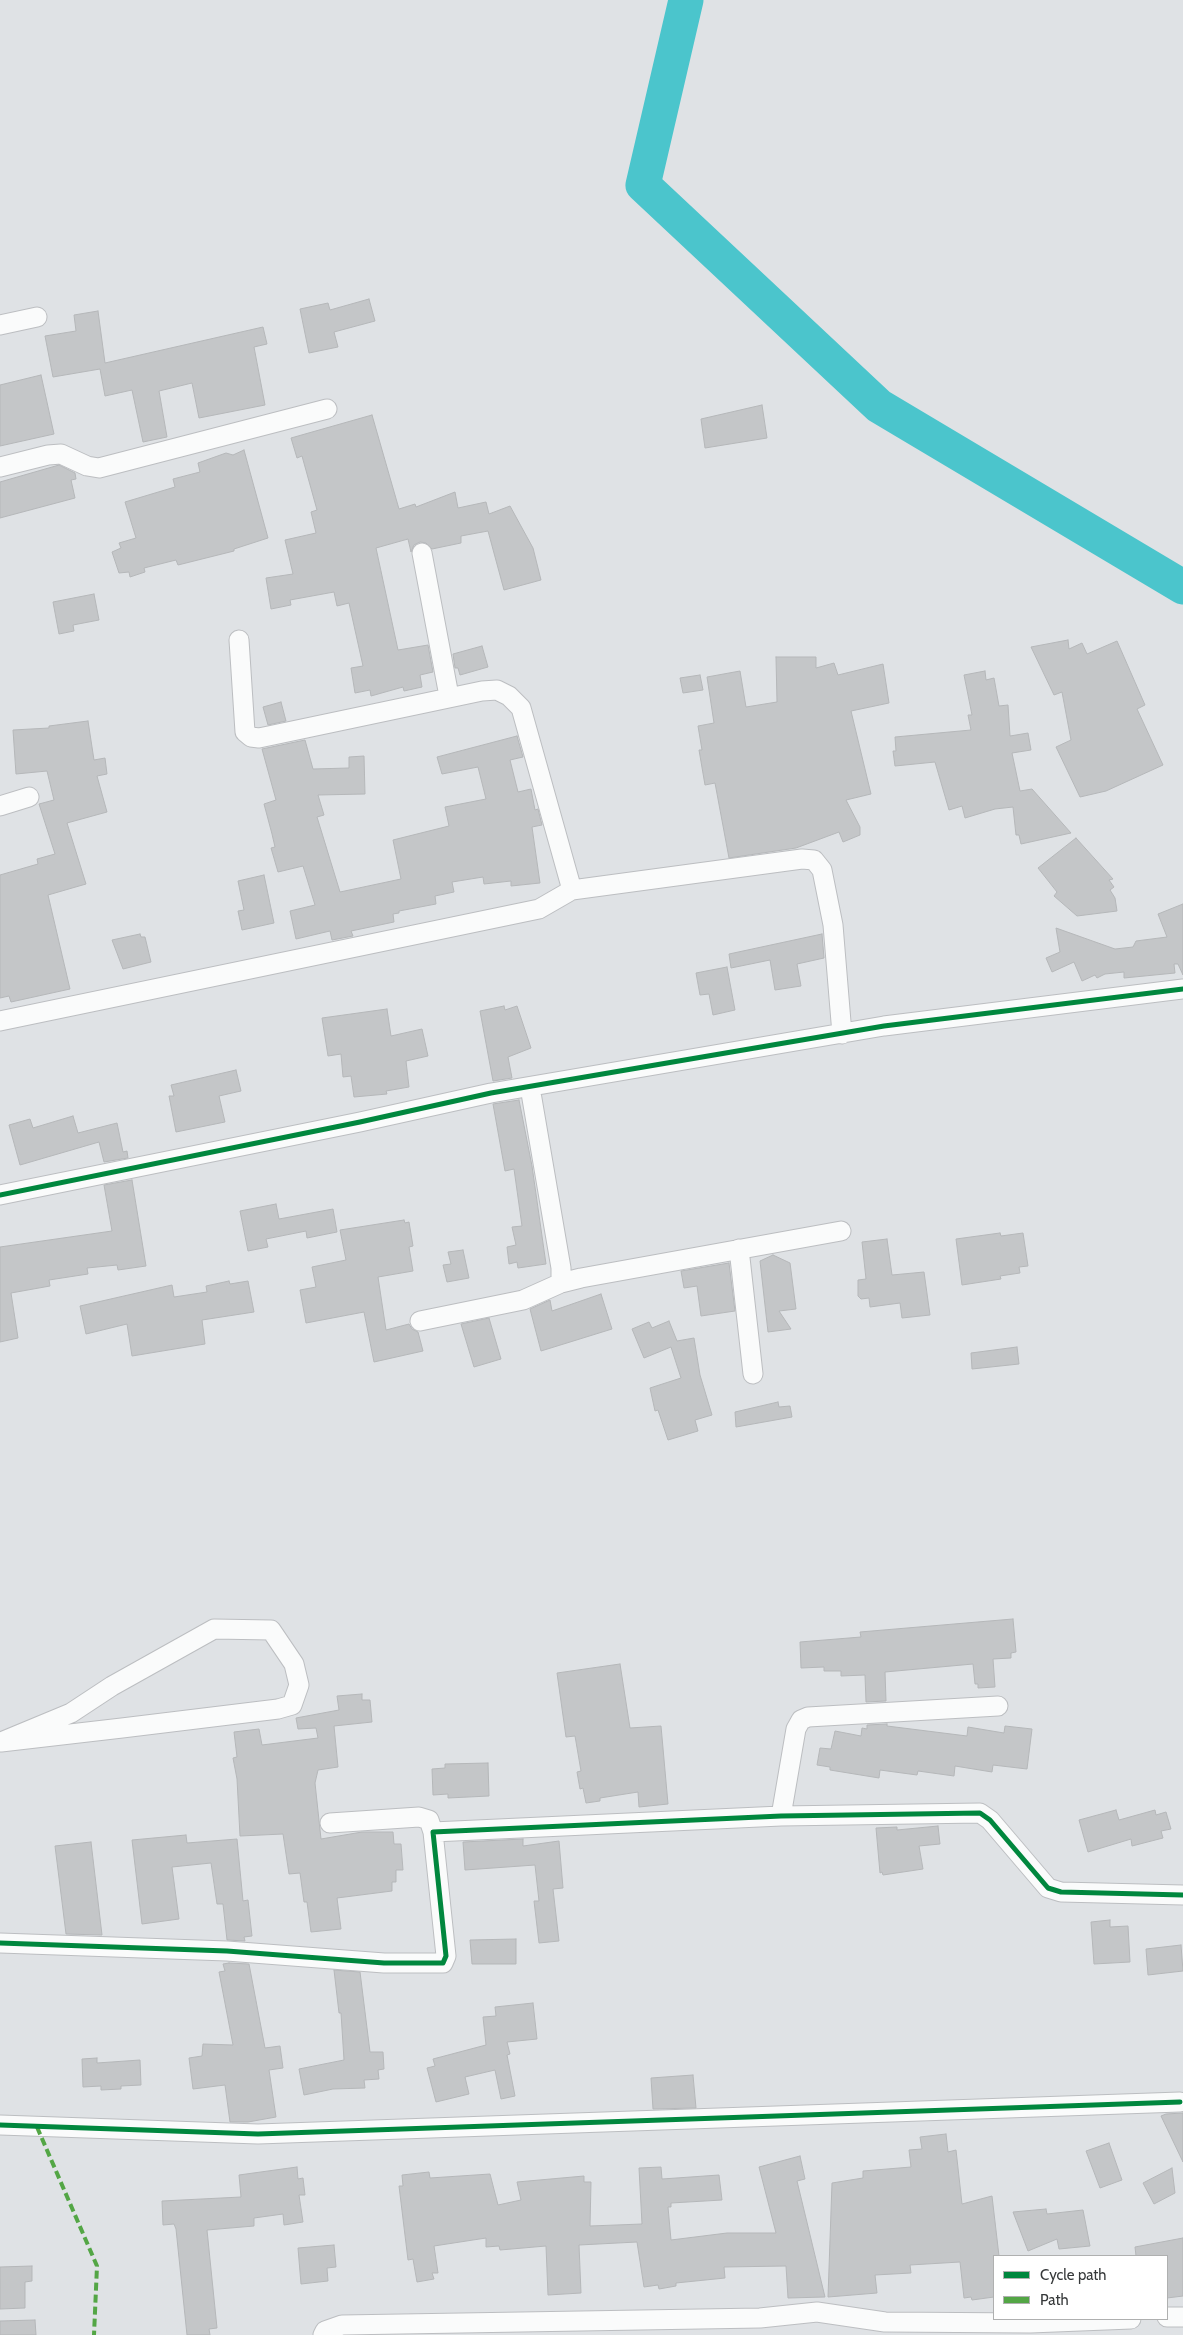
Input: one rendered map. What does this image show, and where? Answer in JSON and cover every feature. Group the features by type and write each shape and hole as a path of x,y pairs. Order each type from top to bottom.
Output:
{"street":[{"path":"0,325 37,318"},
{"path":"0,467 48,455 61,454 87,466 99,468 327,409"},
{"path":"422,553 449,696"},
{"path":"240,640 245,732 251,737 259,738 449,696 497,690 509,696 521,708 572,890"},
{"path":"0,806 29,797"},
{"path":"0,1021 539,909 572,890 802,859 814,860 822,870 833,924 842,1034"},
{"path":"0,1195 360,1122 491,1093 530,1088 884,1026 1183,989"},
{"path":"530,1088 561,1268 561,1282"},
{"path":"420,1321 523,1300 561,1282 841,1232"},
{"path":"739,1249 753,1374"},
{"path":"214,1629 271,1630 294,1664 299,1685 292,1705 278,1709 1,1742 71,1713 112,1686 214,1629"},
{"path":"781,1816 796,1729 801,1720 808,1717 998,1706"},
{"path":"433,1832 781,1816 980,1813 990,1820 1048,1888 1060,1892 1183,1895"},
{"path":"0,1943 227,1951 384,1964 443,1963 446,1956 433,1832 429,1820 419,1817 330,1823"},
{"path":"0,2125 258,2134 1180,2102"},
{"path":"322,2335 325,2331 342,2326 760,2318 817,2312 886,2328 1106,2320"},
{"path":"1168,2317 1183,2316"}],"building":[{"path":"369,299 375,321 334,332 338,347 309,353 300,309 328,303 330,310"},
{"path":"98,311 105,363 263,327 267,344 254,347 265,405 199,418 192,383 159,391 167,437 143,442 132,390 105,396 100,369 53,377 45,336 76,331 74,315"},
{"path":"41,375 54,434 0,446 0,385"},
{"path":"762,405 767,438 705,448 701,419"},
{"path":"372,415 399,509 415,504 416,507 455,492 458,508 486,502 489,514 510,506 533,548 541,580 504,590 488,531 461,536 461,543 432,549 426,543 420,542 414,545 411,552 408,539 376,548 398,650 428,645 433,672 420,675 422,687 404,691 403,687 371,696 370,690 355,693 351,668 363,666 349,603 337,606 334,592 290,600 291,605 271,609 266,578 293,574 285,540 316,533 311,512 317,510 302,456 297,458 291,438"},
{"path":"244,450 268,538 234,549 234,551 178,565 176,560 144,568 145,572 130,577 129,572 119,573 112,552 121,548 119,543 136,538 125,502 175,487 173,479 200,472 198,463 226,453 233,455"},
{"path":"59,465 75,473 76,479 71,480 75,498 0,518 0,482"},
{"path":"94,594 99,620 73,625 74,631 59,634 53,602"},
{"path":"1068,640 1069,649 1082,643 1087,654 1117,641 1145,705 1137,709 1163,765 1106,791 1080,797 1056,747 1071,740 1062,692 1054,695 1031,647"},
{"path":"482,646 488,667 460,675 458,668 455,668 453,654"},
{"path":"776,657 816,657 816,668 834,663 838,675 883,664 889,703 851,711 871,794 846,800 860,827 860,835 843,842 839,832 796,848 729,858 715,783 705,785 699,750 702,750 698,726 714,723 707,677 740,671 746,707 777,702"},
{"path":"985,671 986,680 994,678 999,706 1008,705 1010,736 1028,733 1031,750 1012,753 1020,791 1032,789 1071,833 1021,844 1019,835 1016,835 1013,807 995,809 965,818 962,806 949,810 935,762 895,766 893,751 896,751 895,737 971,730 968,715 972,715 964,675"},
{"path":"700,675 703,690 683,693 680,678"},
{"path":"281,702 286,721 268,725 263,707"},
{"path":"88,721 94,760 105,758 107,774 97,776 107,812 67,823 86,884 48,895 70,989 11,1002 9,996 0,998 0,875 38,864 37,859 55,854 39,804 54,800 47,771 16,774 13,730 49,728 49,726"},
{"path":"517,736 523,757 510,760 518,792 531,789 535,810 538,809 542,825 532,827 540,883 511,886 511,881 484,884 483,877 452,882 454,892 435,896 436,904 399,911 399,913 393,914 394,922 351,931 353,936 332,940 330,931 296,939 290,911 315,905 303,866 278,872 271,848 275,847 264,804 276,800 262,749 305,740 313,769 349,768 349,757 364,756 365,794 318,795 324,815 317,817 340,892 401,879 393,840 449,826 445,807 486,799 478,767 442,774 437,757"},
{"path":"1076,838 1113,879 1109,880 1114,887 1110,890 1115,898 1117,911 1077,916 1054,896 1057,892 1038,868"},
{"path":"264,875 274,923 242,930 238,911 244,910 238,881"},
{"path":"1183,904 1183,975 1178,964 1174,964 1175,973 1124,978 1124,972 1105,974 1097,978 1095,975 1082,981 1074,962 1052,972 1046,958 1060,952 1056,928 1115,949 1133,947 1136,941 1167,937 1158,914"},
{"path":"140,934 141,937 145,937 151,962 123,969 112,940"},
{"path":"822,934 824,958 797,964 801,986 775,990 770,960 731,968 729,954"},
{"path":"727,967 735,1010 713,1015 709,994 700,995 696,973"},
{"path":"504,1006 505,1010 517,1006 531,1048 508,1057 512,1078 493,1081 480,1011"},
{"path":"387,1009 391,1036 422,1029 428,1056 406,1061 409,1087 386,1091 387,1094 354,1097 351,1076 343,1077 341,1054 328,1056 322,1018"},
{"path":"236,1070 241,1091 219,1096 225,1122 176,1132 169,1096 174,1096 171,1085"},
{"path":"519,1100 532,1166 546,1264 518,1268 517,1262 509,1264 507,1247 516,1245 512,1227 522,1226 514,1169 505,1171 493,1104"},
{"path":"73,1116 78,1133 117,1123 123,1152 127,1151 128,1158 104,1162 99,1142 20,1165 9,1125 30,1119 33,1128"},
{"path":"132,1180 146,1266 118,1270 117,1265 87,1268 88,1274 49,1280 50,1286 11,1293 18,1338 0,1342 0,1247 112,1231 104,1185"},
{"path":"276,1204 279,1219 333,1209 337,1232 307,1238 306,1231 266,1239 268,1247 248,1251 240,1211"},
{"path":"404,1220 405,1223 409,1222 413,1246 409,1247 413,1271 378,1277 386,1330 409,1324 412,1329 418,1332 423,1351 374,1362 364,1312 306,1323 300,1290 316,1287 312,1267 346,1260 340,1230"},
{"path":"1000,1233 1001,1236 1023,1233 1028,1266 1019,1267 1020,1273 1000,1276 1001,1279 962,1285 956,1239"},
{"path":"887,1239 892,1275 924,1272 930,1315 902,1318 900,1303 870,1307 869,1298 861,1299 858,1296 858,1280 866,1279 862,1242"},
{"path":"463,1250 469,1278 447,1282 443,1265 451,1264 448,1252"},
{"path":"773,1255 790,1263 796,1309 779,1311 791,1329 768,1332 760,1261"},
{"path":"729,1263 735,1311 701,1316 697,1286 684,1288 681,1271"},
{"path":"229,1281 230,1284 248,1281 254,1312 202,1320 205,1344 132,1356 127,1324 86,1334 80,1306 172,1285 174,1297 207,1292 206,1286"},
{"path":"601,1294 612,1329 541,1351 530,1309 550,1300 552,1311"},
{"path":"489,1318 501,1359 474,1367 461,1324"},
{"path":"669,1321 677,1341 694,1338 700,1375 712,1415 695,1420 698,1431 668,1440 658,1410 655,1411 650,1388 681,1378 671,1347 644,1358 632,1329 649,1322 652,1328"},
{"path":"1017,1347 1019,1364 972,1369 971,1353"},
{"path":"778,1402 779,1407 790,1406 792,1417 736,1427 735,1412"},
{"path":"1013,1619 1016,1652 1011,1653 1011,1658 993,1659 995,1687 978,1688 978,1684 975,1684 973,1664 885,1672 886,1701 866,1702 865,1675 841,1676 841,1671 824,1671 824,1667 801,1668 800,1642 861,1637 860,1632"},
{"path":"620,1664 630,1728 661,1726 668,1804 639,1807 638,1792 600,1798 600,1801 586,1803 583,1788 580,1789 577,1772 581,1771 575,1736 566,1737 557,1673"},
{"path":"362,1694 362,1700 370,1700 372,1722 334,1726 338,1767 318,1770 315,1783 321,1839 362,1832 393,1832 394,1844 401,1844 403,1870 396,1870 396,1882 392,1882 392,1891 337,1898 341,1929 311,1932 307,1902 304,1902 300,1873 289,1874 283,1834 240,1836 237,1779 233,1758 237,1757 234,1732 259,1729 262,1745 318,1738 316,1728 298,1729 296,1718 339,1710 337,1696"},
{"path":"887,1724 887,1726 967,1736 968,1727 1004,1733 1005,1726 1032,1729 1027,1769 993,1765 992,1772 955,1766 954,1776 918,1771 917,1775 880,1770 879,1778 830,1770 830,1767 817,1765 820,1748 831,1749 835,1731 861,1736 862,1728 867,1729 867,1725"},
{"path":"488,1763 489,1796 448,1798 448,1794 433,1795 432,1769 445,1768 445,1764"},
{"path":"1116,1810 1119,1820 1155,1810 1156,1815 1166,1812 1171,1829 1161,1831 1163,1838 1132,1846 1131,1839 1088,1852 1079,1820"},
{"path":"938,1826 940,1844 919,1846 923,1869 883,1875 882,1872 880,1873 876,1828 897,1827 897,1830"},
{"path":"186,1835 187,1843 237,1839 243,1901 248,1900 252,1936 244,1937 245,1941 227,1940 223,1904 217,1904 211,1863 172,1867 179,1919 142,1924 132,1840"},
{"path":"523,1839 523,1846 559,1841 563,1888 553,1889 559,1941 539,1943 534,1901 539,1901 535,1865 465,1870 463,1842"},
{"path":"91,1842 102,1935 66,1934 55,1846"},
{"path":"1110,1920 1110,1927 1128,1926 1130,1962 1094,1964 1091,1922"},
{"path":"516,1939 516,1964 472,1964 470,1940"},
{"path":"1181,1945 1183,1971 1148,1975 1146,1949"},
{"path":"223,1964 249,1964 265,2048 280,2046 283,2068 269,2070 276,2117 248,2122 230,2122 225,2085 193,2089 189,2058 202,2056 203,2044 233,2045 219,1972 225,1971"},
{"path":"334,1970 360,1972 370,2052 383,2052 384,2069 378,2070 379,2079 364,2080 365,2088 333,2089 304,2095 299,2069 344,2060 341,2013 339,2013"},
{"path":"533,2003 537,2039 507,2042 510,2054 507,2055 515,2096 501,2099 495,2070 465,2077 469,2094 436,2102 427,2068 435,2066 433,2059 486,2045 483,2017 496,2016 495,2007"},
{"path":"97,2058 97,2063 140,2060 141,2085 101,2090 101,2086 83,2087 82,2059"},
{"path":"693,2075 696,2108 653,2109 651,2078"},
{"path":"1183,2113 1183,2162 1161,2116"},
{"path":"946,2134 948,2152 956,2150 962,2204 992,2196 999,2255 993,2255 993,2297 972,2300 971,2297 964,2298 960,2262 910,2265 911,2273 875,2275 877,2293 828,2297 832,2183 863,2178 863,2171 911,2167 909,2150 922,2149 920,2137"},
{"path":"1109,2143 1122,2180 1100,2188 1086,2151"},
{"path":"800,2156 805,2179 797,2181 825,2297 788,2298 786,2266 724,2267 725,2278 676,2283 676,2286 659,2289 658,2285 644,2287 637,2242 579,2245 581,2293 548,2295 546,2246 500,2250 499,2246 486,2247 486,2238 434,2246 438,2273 432,2273 434,2279 417,2282 413,2259 408,2260 399,2186 403,2186 402,2175 429,2172 430,2178 490,2174 498,2205 521,2200 517,2182 584,2176 584,2182 591,2182 590,2226 642,2224 639,2168 661,2167 662,2179 719,2175 722,2200 671,2203 671,2207 668,2207 671,2240 727,2233 776,2233 759,2167"},
{"path":"297,2167 298,2179 303,2178 305,2195 299,2195 303,2222 284,2225 283,2214 254,2218 254,2226 207,2230 217,2328 209,2329 210,2335 187,2335 176,2229 174,2224 163,2225 162,2201 241,2197 239,2175"},
{"path":"1172,2168 1175,2193 1154,2204 1143,2183"},
{"path":"1046,2209 1047,2214 1083,2210 1090,2246 1059,2249 1057,2239 1028,2251 1013,2212"},
{"path":"1183,2238 1183,2296 1168,2298 1168,2255 1136,2255 1135,2247"},
{"path":"334,2245 336,2267 327,2268 328,2281 301,2284 298,2248"},
{"path":"32,2266 32,2281 25,2282 25,2308 0,2309 0,2267"},
{"path":"35,2320 36,2335 0,2335 0,2321"}],"waterway":[{"path":"686,0 643,185 879,406 1183,587"}],"marked path":[{"path":"37,2127 97,2266 94,2335"}],"cycle path":[{"path":"0,1195 360,1122 491,1093 884,1026 1183,989"},
{"path":"0,1943 227,1951 384,1963 443,1963 446,1956 433,1832 781,1816 980,1813 990,1820 1048,1888 1061,1892 1183,1895"},
{"path":"0,2125 258,2134 1180,2102"}]}
